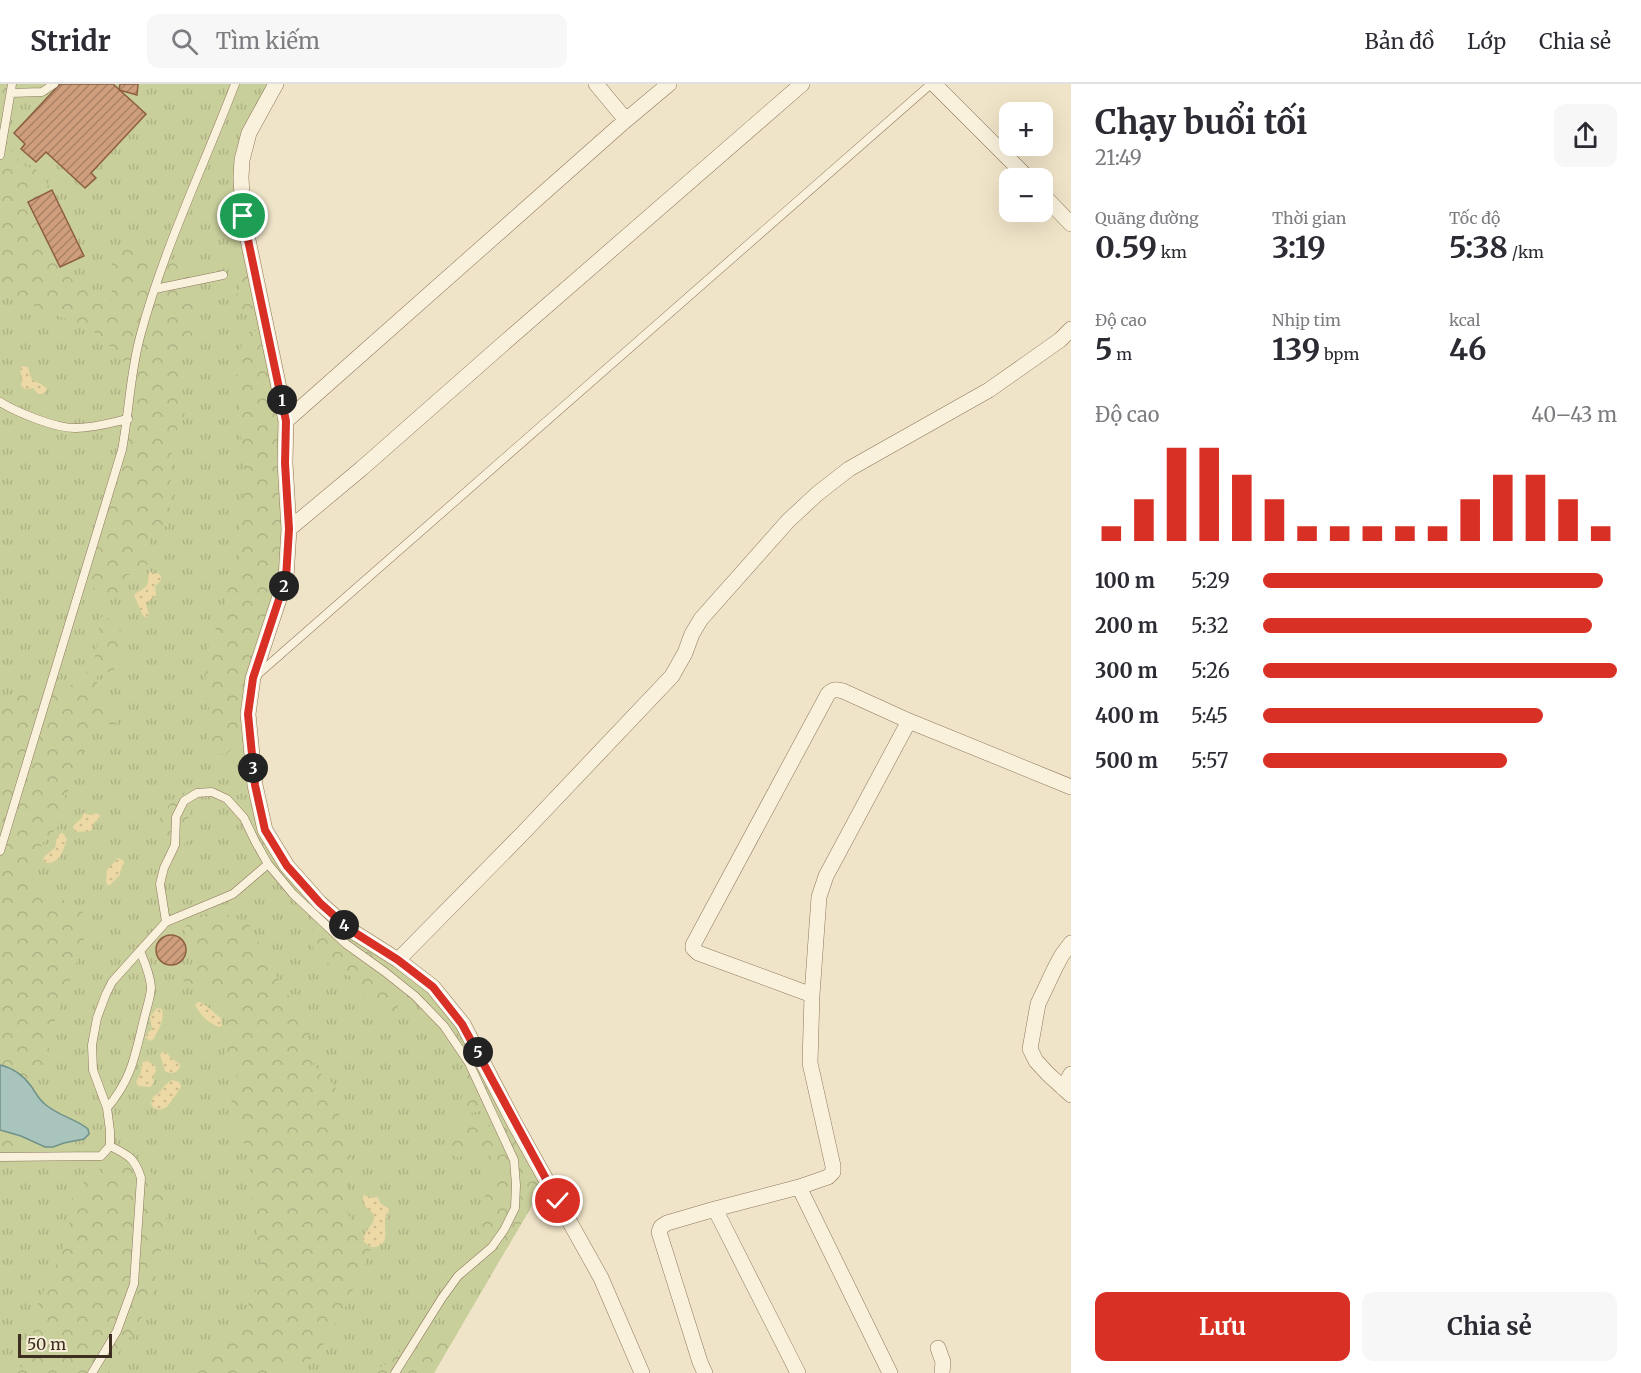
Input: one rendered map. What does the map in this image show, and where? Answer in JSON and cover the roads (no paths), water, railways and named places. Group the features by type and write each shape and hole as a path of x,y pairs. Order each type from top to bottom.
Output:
{"street":[{"path":"276,84 249,133 242,160 241,177 243,216 286,421 285,463 289,529 286,578 253,678 248,714 255,785 265,830 287,866 320,903 349,929 398,960 433,987 462,1024 601,1278 642,1373"},
{"path":"596,84 626,120"},
{"path":"286,421 669,84"},
{"path":"289,529 801,84"},
{"path":"932,84 1018,168"},
{"path":"1053,206 1071,225"},
{"path":"398,960 672,676 701,619 802,507 849,469 989,390 1060,340 1071,329"},
{"path":"812,995 698,953 693,948 831,690 843,691 909,721 1071,787"},
{"path":"705,1373 659,1232 661,1227 667,1223 799,1187 828,1177 832,1172 833,1166 810,1062 819,897 826,876 909,721"},
{"path":"1067,1092 1036,1060 1030,1049 1038,1004 1055,968 1071,942"},
{"path":"1067,1092 1071,1074"},
{"path":"799,1187 890,1373"},
{"path":"715,1209 798,1373"},
{"path":"938,1348 943,1362 942,1373"}],"lane":[{"path":"0,155 12,84"},
{"path":"11,93 42,92 54,84"},
{"path":"0,851 122,450 128,419 134,360 140,337 163,264 235,84"},
{"path":"253,678 932,84"},
{"path":"155,289 224,275"},
{"path":"0,402 39,420 73,428 99,426 128,419"},
{"path":"166,922 160,884 164,868 175,845 176,817 184,801 197,793 212,792 227,799 244,818 268,864 292,894 346,944 415,996 444,1026 469,1063 514,1160 515,1208 492,1247 458,1276 395,1373"},
{"path":"0,1157 101,1156 110,1146 110,1131 107,1108 93,1070 92,1045 97,1018 112,982 166,922 233,894 268,864"},
{"path":"107,1108 119,1095 128,1079 151,989 149,974 140,951"},
{"path":"92,1373 117,1331 134,1284 135,1240 141,1178 130,1156 110,1146"}],"water":[{"path":"0,1065 21,1075 39,1099 56,1112 88,1129 89,1134 84,1139 45,1147 21,1136 0,1130"}]}
